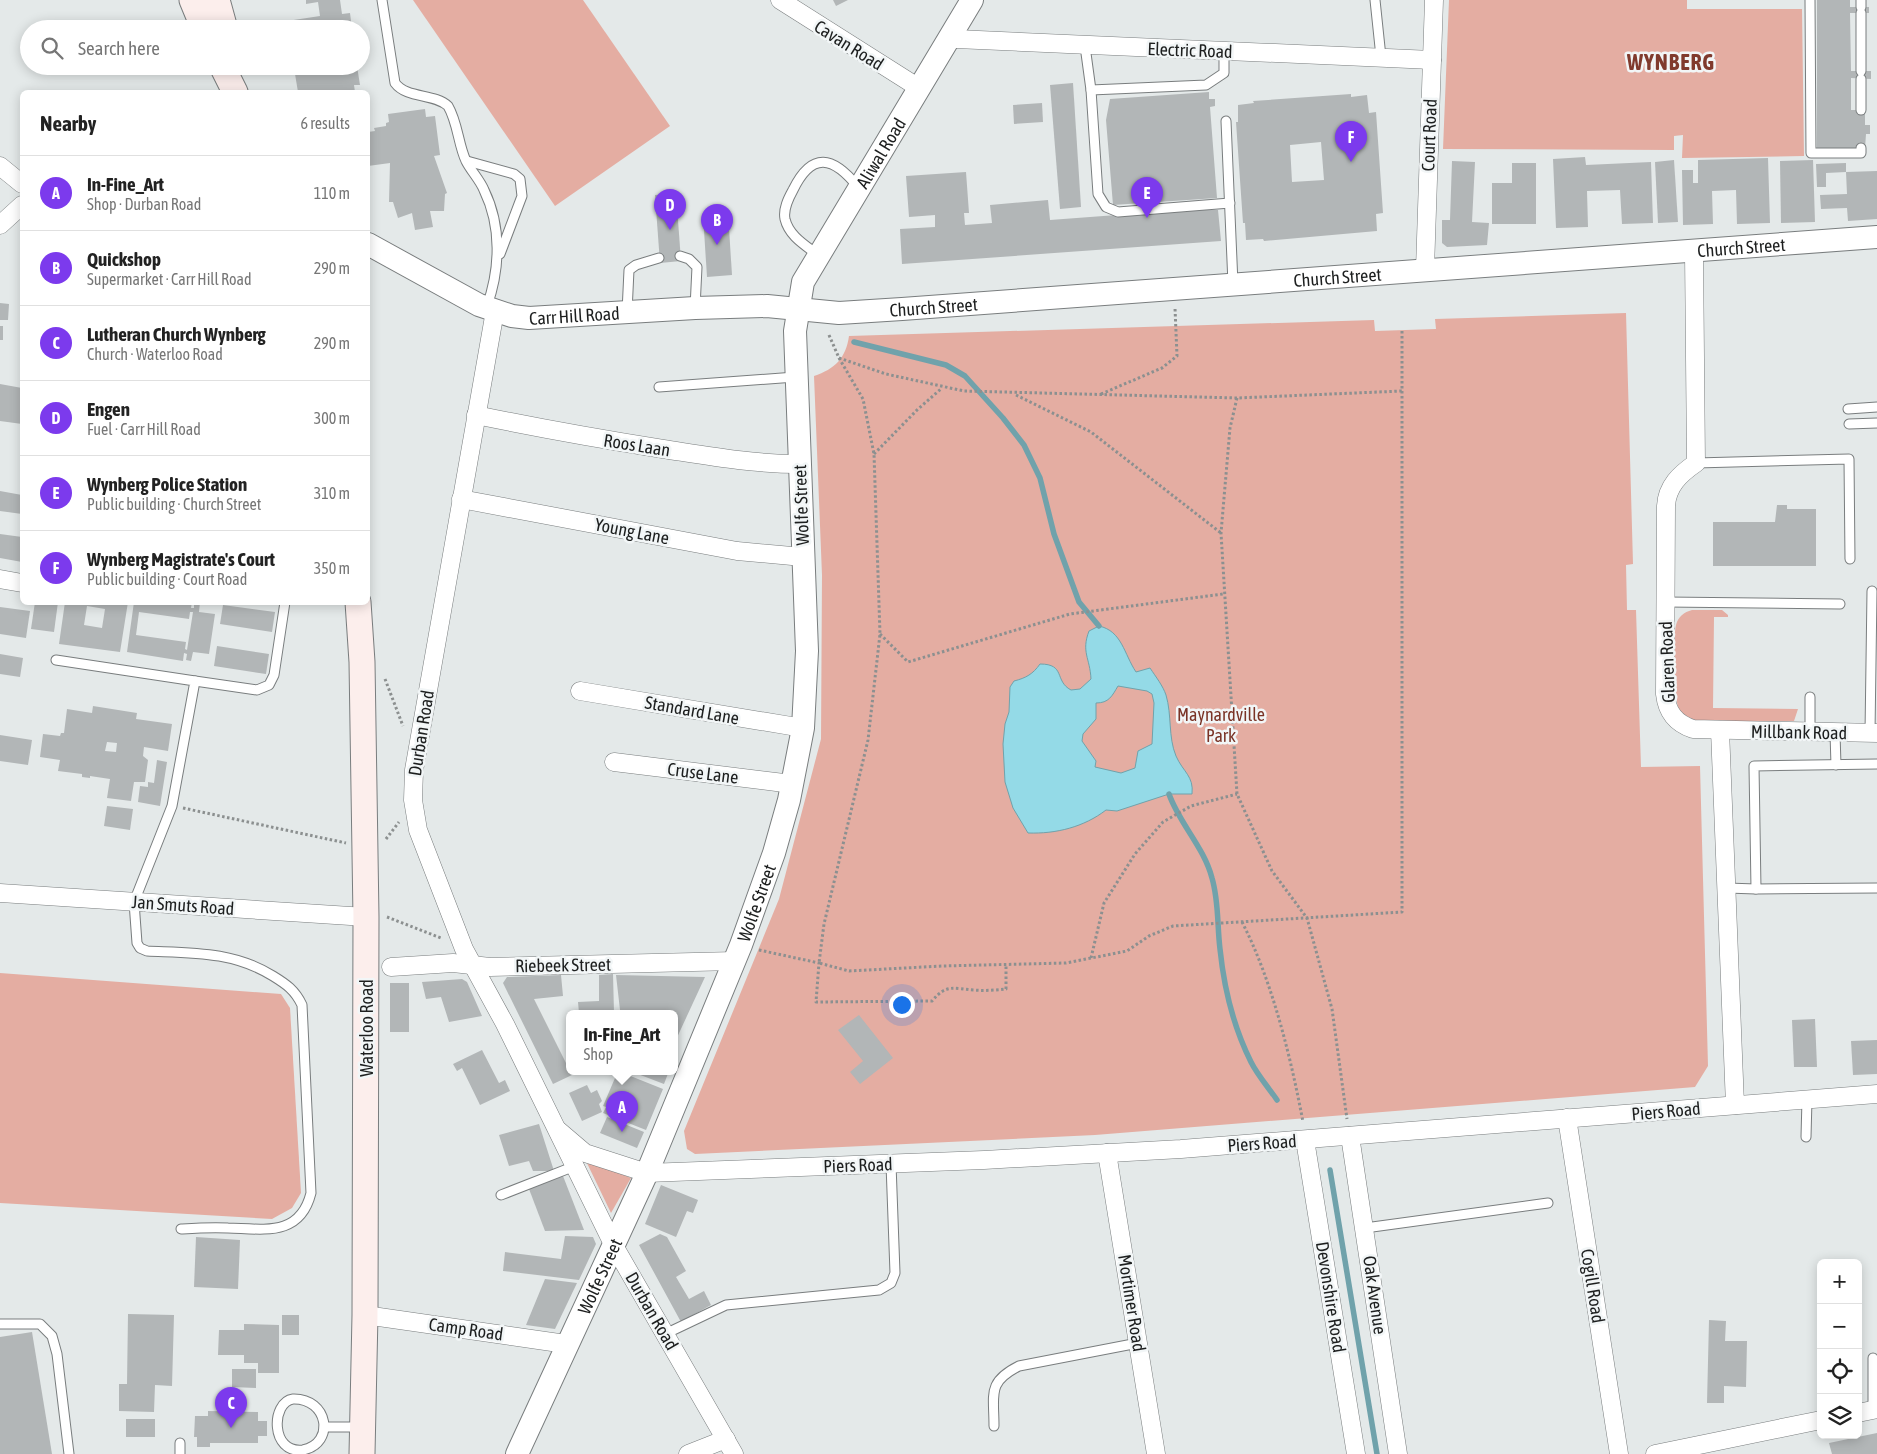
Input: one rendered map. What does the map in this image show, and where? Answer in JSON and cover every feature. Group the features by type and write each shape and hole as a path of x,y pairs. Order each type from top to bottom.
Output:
{"main road":[{"path":"192,0 200,20"},
{"path":"217,0 223,20"},
{"name":"Waterloo Road","path":"358,605 374,917 362,1454"}],"street":[{"name":"Cavan Road","path":"780,0 919,88"},
{"name":"Aliwal Road","path":"798,309 803,282 818,255 972,0"},
{"name":"Court Road","path":"1425,269 1434,0"},
{"name":"Electric Road","path":"950,36 956,39 1085,46 1432,60"},
{"path":"0,166 20,182"},
{"path":"0,225 20,207"},
{"name":"Church Street","path":"798,309 839,313 902,309 1877,237"},
{"name":"Carr Hill Road","path":"370,245 490,310 530,318 695,308 767,306 798,309"},
{"path":"1694,252 1696,463"},
{"name":"Wolfe Street","path":"517,1454 612,1244 647,1173 735,961 774,853 792,784 803,728 807,651 795,377 795,331 798,309"},
{"name":"Durban Road","path":"490,310 476,415 414,770 412,800 418,830 464,948 558,1130 580,1159 612,1244 730,1447"},
{"name":"Roos Laan","path":"476,415 555,432 710,456 765,464 799,464"},
{"name":"Glaren Road","path":"1696,463 1680,474 1666,500 1665,694 1669,711 1679,723 1686,727 1720,730"},
{"name":"Young Lane","path":"461,499 737,551 803,558"},
{"path":"0,579 20,583"},
{"name":"Standard Lane","path":"580,691 803,728"},
{"path":"1720,730 1735,1105"},
{"name":"Millbank Road","path":"1720,730 1874,733"},
{"name":"Cruse Lane","path":"614,762 792,784"},
{"name":"Jan Smuts Road","path":"0,893 374,917"},
{"name":"Riebeek Street","path":"391,967 453,963 474,966 735,961"},
{"name":"Piers Road","path":"647,1173 891,1164 1107,1153 1304,1133 1567,1118 1877,1094"},
{"name":"Cogill Road","path":"1567,1118 1619,1454"},
{"name":"Oak Avenue","path":"1349,1130 1398,1454"},
{"name":"Devonshire Road","path":"1304,1133 1356,1454"},
{"name":"Mortimer Road","path":"1107,1153 1156,1454"},
{"name":"Durban Road","path":"580,1159 647,1173"},
{"name":"Camp Road","path":"365,1315 566,1344"},
{"path":"1654,1454 1817,1421"},
{"path":"688,1454 730,1447"}],"lane":[{"path":"382,0 395,83 401,89 441,101 448,106 466,161 485,191 491,208 498,243 490,310"},
{"path":"1375,0 1381,57"},
{"path":"1810,0 1810,153 1861,153 1861,148"},
{"path":"1861,6 1861,110"},
{"path":"1085,46 1091,90 1098,194 1106,207 1118,212 1230,204"},
{"path":"1091,90 1206,86 1224,73 1224,51"},
{"path":"1226,121 1233,284"},
{"path":"466,161 514,174 520,179 523,186 522,196 497,260"},
{"path":"818,255 795,238 785,220 787,202 797,182 805,169 819,162 831,164 841,169 859,187"},
{"path":"680,256 689,259 697,267 695,308"},
{"path":"627,312 629,270 636,265 659,258"},
{"path":"659,387 795,377"},
{"path":"1848,409 1877,407"},
{"path":"1849,424 1877,423"},
{"path":"1696,463 1849,459 1850,559"},
{"path":"1872,591 1874,733"},
{"path":"1666,602 1840,604"},
{"path":"56,660 256,690 269,685 274,675 284,605"},
{"path":"181,1229 209,1227 275,1229 294,1222 306,1209 311,1193 302,1005 288,985 239,959 218,954 146,951 140,948 137,943 134,902 172,806 194,681"},
{"path":"1810,697 1810,732"},
{"path":"1835,732 1836,765"},
{"path":"1756,889 1754,766 1877,764"},
{"path":"1727,888 1877,888"},
{"path":"1806,1137 1807,1099"},
{"path":"501,1195 580,1159"},
{"path":"665,1334 726,1305 879,1290 891,1284 895,1273 891,1164"},
{"path":"1365,1228 1548,1203"},
{"path":"0,1324 40,1324 52,1336 57,1354 69,1454"},
{"path":"994,1426 994,1388 1004,1374 1019,1366 1138,1343"},
{"path":"1869,1410 1873,1358"},
{"path":"301,1399 316,1405 321,1411 324,1426 322,1434 313,1446 298,1452 284,1447 279,1440 279,1411 286,1402 301,1399"},
{"path":"324,1426 363,1427"},
{"path":"180,1443 180,1454"}],"path":[{"path":"1098,396 1162,368 1177,356 1175,308"},
{"path":"753,949 849,971 942,966 1066,964 1127,951 1149,936 1173,926 1402,912 1402,330"},
{"path":"829,335 839,358 863,400 874,454 880,634 868,740 824,924 816,1002 932,1001 940,992 950,988 1006,990 1006,966"},
{"path":"839,358 886,374 943,388 1013,394 1237,398 1402,391"},
{"path":"874,454 917,410 943,388"},
{"path":"1013,394 1090,432 1221,533"},
{"path":"1237,398 1230,428 1221,533 1223,594 1237,794 1272,872 1307,918 1332,1009 1349,1130"},
{"path":"880,634 908,662 1070,614 1223,594"},
{"path":"382,671 405,730"},
{"path":"1090,958 1104,902 1135,854 1163,822 1191,806 1237,794"},
{"path":"172,806 349,843"},
{"path":"381,846 404,815"},
{"path":"374,917 391,917 448,941"},
{"path":"1242,922 1256,948 1288,1051 1296,1082 1304,1133"}],"green space":[{"path":"413,0 583,0 670,126 555,206"},
{"path":"1449,0 1687,0 1687,9 1802,9 1804,156 1682,158 1683,135 1674,136 1674,150 1443,149"},
{"name":"Maynardville Park","path":"1626,313 1633,564 1626,565 1627,610 1636,610 1641,767 1700,766 1708,1066 1695,1087 1095,1135 695,1154 687,1149 684,1131 779,899 821,739 822,575 814,376 828,370 838,362 845,351 849,336 1374,320 1375,331 1436,329 1435,319"},
{"path":"1692,610 1722,610 1728,615 1728,617 1714,617 1713,708 1798,709 1794,721 1699,721 1688,717 1679,709 1675,682 1675,631 1680,617"},
{"path":"0,973 281,994 290,1008 301,1193 292,1208 272,1219 0,1203"},
{"path":"585,1159 631,1178 611,1213"}],"water":[{"path":"1099,626 1113,633 1122,644 1136,672 1150,668 1159,682 1165,692 1168,703 1171,734 1176,756 1190,778 1192,794 1169,794 1117,811 1106,810 1088,821 1059,831 1028,833 1013,808 1005,782 1003,744 1005,724 1009,712 1010,687 1014,681 1029,675 1040,664 1048,665 1057,670 1063,682 1071,690 1080,689 1091,679 1086,650 1089,631","holes":["1118,686 1147,691 1152,694 1154,703 1152,744 1138,751 1135,768 1121,773 1095,767 1096,761 1082,741 1083,734 1096,719 1096,703 1107,700"]}],"building":[{"path":"306,0 340,0 342,14 350,13 351,20 294,20 320,16 318,2 306,4"},
{"path":"833,0 848,0 836,6"},
{"path":"1817,0 1850,0 1850,7 1869,7 1869,13 1850,13 1851,71 1871,71 1871,79 1851,78 1851,110 1865,110 1865,125 1870,125 1870,134 1866,134 1865,148 1817,148"},
{"path":"295,75 358,75 360,85 354,85 355,90 298,90"},
{"path":"1073,83 1081,207 1060,209 1050,85"},
{"path":"1209,92 1209,99 1215,99 1215,106 1210,107 1217,198 1113,205 1106,120 1110,99"},
{"path":"1351,94 1351,97 1367,95 1369,113 1376,112 1383,213 1376,214 1377,231 1264,241 1263,239 1246,240 1245,223 1243,223 1236,122 1238,122 1238,105 1254,103 1253,101","holes":["1321,142 1324,180 1292,182 1290,145"]},
{"path":"1042,103 1043,122 1014,124 1013,105"},
{"path":"425,109 426,117 435,116 440,155 434,156 447,193 445,194 444,211 430,211 433,227 415,230 412,213 398,218 393,202 389,202 390,163 370,166 370,132 375,131 374,128 386,126 386,123 389,122 388,114"},
{"path":"1585,157 1586,165 1651,162 1653,223 1622,224 1620,190 1587,191 1588,227 1556,228 1553,159"},
{"path":"1768,158 1770,223 1737,224 1736,190 1712,191 1713,224 1683,225 1682,170 1693,170 1693,183 1698,183 1698,160"},
{"path":"1674,160 1678,222 1658,223 1655,162"},
{"path":"1813,160 1815,222 1781,223 1780,161"},
{"path":"1452,161 1475,162 1472,222 1489,223 1487,245 1447,247 1442,243 1442,220 1450,220"},
{"path":"1512,163 1536,163 1536,224 1492,224 1492,183 1512,183"},
{"path":"1846,163 1846,172 1826,173 1826,187 1817,187 1816,164"},
{"path":"1877,171 1877,219 1848,221 1847,208 1821,209 1820,195 1847,194 1846,172"},
{"path":"966,172 969,213 964,213 965,225 992,223 990,205 1048,200 1050,220 1210,208 1210,210 1218,210 1221,241 902,264 900,229 935,227 935,215 909,217 906,176"},
{"path":"676,193 681,261 660,263 655,195"},
{"path":"728,213 732,275 707,277 703,215"},
{"path":"0,303 9,304 8,320 0,320"},
{"path":"0,326 3,326 3,340 0,340"},
{"path":"0,384 20,388 20,424 0,421"},
{"path":"0,491 20,495 20,514 0,511"},
{"path":"1777,505 1787,505 1787,509 1816,509 1816,566 1713,566 1713,522 1775,522"},
{"path":"0,534 20,537 20,562 0,558"},
{"path":"35,605 58,605 54,632 31,629"},
{"path":"65,605 128,605 120,652 59,644","holes":["87,606 105,609 102,628 84,625"]},
{"path":"134,605 192,605 191,608 194,608 194,605 200,605 199,612 215,614 209,654 193,652 191,661 186,660 187,654 184,653 183,661 127,652","holes":["139,612 189,619 190,612 193,612 187,650 185,649 186,642 136,635"]},
{"path":"223,605 275,612 272,632 220,624"},
{"path":"0,607 30,611 26,638 0,634"},
{"path":"217,646 269,654 266,674 214,666"},
{"path":"0,654 23,658 20,677 0,674"},
{"path":"93,706 137,713 136,719 172,724 168,751 144,747 143,756 148,760 145,782 134,782 131,801 107,798 110,779 90,776 90,778 82,777 82,774 58,771 60,760 40,757 43,734 60,736 61,733 64,733 67,709 92,713","holes":["107,742 117,743 116,752 105,751"]},
{"path":"0,735 32,740 28,765 0,761"},
{"path":"157,760 167,762 160,806 138,802 140,786 148,787 148,782 154,783"},
{"path":"107,806 133,809 130,830 104,826"},
{"path":"613,974 614,1010 579,1010 578,1002 599,1001 599,975"},
{"path":"561,975 563,996 534,999 566,1063 566,1075 572,1075 553,1084 503,983 507,977"},
{"path":"616,975 705,977 678,1035 678,1010 620,1010"},
{"path":"462,979 467,982 482,1016 449,1022 441,997 426,999 422,982"},
{"path":"390,983 409,983 409,1032 390,1032"},
{"path":"859,1015 893,1058 860,1084 850,1072 863,1061 838,1030"},
{"path":"1815,1019 1817,1067 1794,1067 1792,1020"},
{"path":"1877,1040 1877,1074 1853,1075 1851,1041"},
{"path":"482,1050 499,1083 505,1080 510,1091 480,1105 462,1068 457,1071 453,1064"},
{"path":"616,1075 628,1075 663,1089 646,1130 603,1113 606,1107 603,1106"},
{"path":"640,1075 667,1075 664,1084"},
{"path":"587,1085 591,1093 597,1090 602,1101 599,1104 602,1112 582,1121 569,1093"},
{"path":"607,1117 644,1132 637,1148 600,1133"},
{"path":"539,1124 554,1171 533,1171 529,1161 509,1166 499,1135"},
{"path":"563,1176 584,1230 545,1231 529,1189"},
{"path":"661,1185 698,1200 693,1213 687,1211 676,1237 645,1224"},
{"path":"660,1234 667,1237 686,1271 676,1277 689,1299 704,1291 711,1305 681,1322 639,1245"},
{"path":"565,1236 593,1237 596,1244 579,1280 503,1271 505,1252 561,1259"},
{"path":"196,1237 240,1240 238,1289 194,1287"},
{"path":"545,1279 577,1283 555,1329 526,1325"},
{"path":"128,1314 174,1315 172,1386 155,1385 154,1412 119,1411 119,1384 127,1384"},
{"path":"282,1315 299,1315 299,1335 282,1335"},
{"path":"1709,1320 1726,1321 1725,1341 1747,1341 1746,1387 1724,1386 1724,1403 1707,1403"},
{"path":"244,1324 279,1325 279,1373 258,1373 258,1363 244,1363 244,1355 218,1355 219,1330 244,1330"},
{"path":"32,1332 52,1454 0,1454 0,1337"},
{"path":"232,1369 256,1369 256,1388 232,1387"},
{"path":"208,1411 258,1412 258,1421 267,1421 267,1436 258,1436 258,1443 210,1443 210,1447 197,1447 197,1437 194,1437 195,1416 208,1416"},
{"path":"126,1419 155,1419 155,1437 126,1437"},
{"path":"1877,1433 1877,1454 1832,1454 1829,1443 1848,1439 1862,1439 1862,1436"}],"waterway":[{"path":"854,342 946,365 965,376 1003,418 1024,445 1040,478 1054,534 1079,602 1099,626"},
{"path":"1169,794 1173,805 1198,845 1212,878 1216,896 1224,978 1240,1035 1254,1067 1277,1100"},
{"path":"1330,1170 1377,1454"}],"place":[{"name":"Wynberg Magistrate's Court","path":"1351,162"},
{"name":"Wynberg Police Station","path":"1147,218"},
{"name":"Engen","path":"670,230"},
{"name":"Quickshop","path":"717,245"},
{"name":"In-Fine_Art","path":"622,1132"},
{"name":"Lutheran Church Wynberg","path":"231,1428"}],"district":[{"name":"WYNBERG","path":"1671,62"}]}
